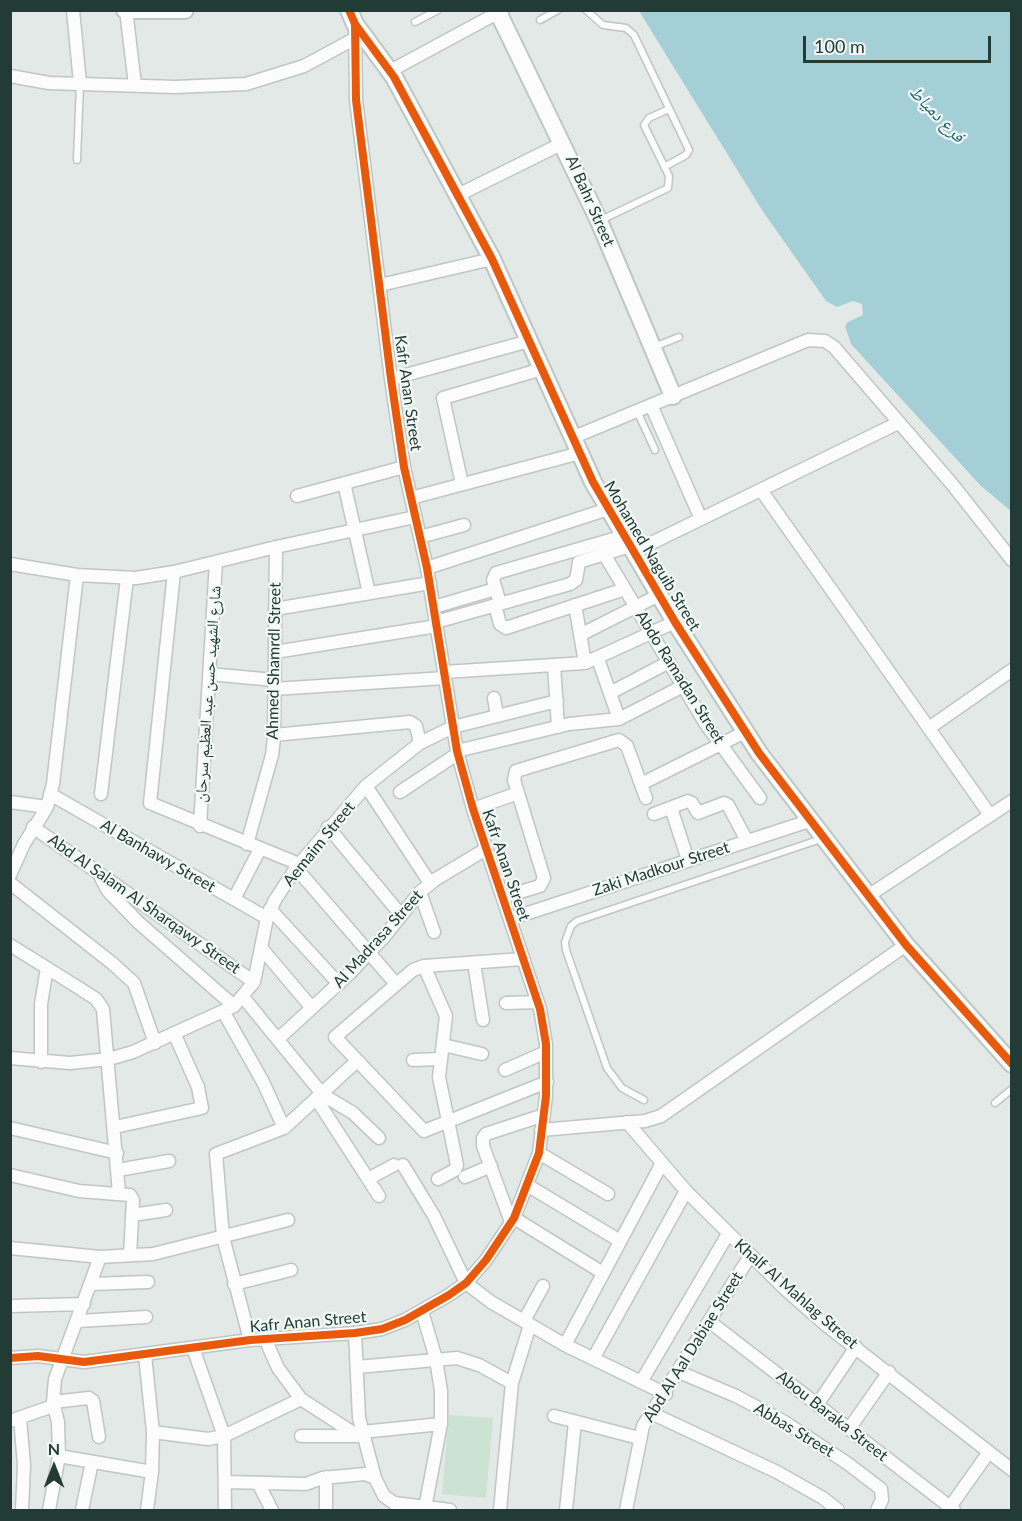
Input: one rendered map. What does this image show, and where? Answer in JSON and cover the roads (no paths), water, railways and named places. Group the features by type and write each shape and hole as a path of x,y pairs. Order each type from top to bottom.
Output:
{"street":[{"path":"73,10 80,83"},
{"path":"135,85 126,10 185,10"},
{"path":"390,71 499,11"},
{"name":"Al Bahr Street","path":"499,11 599,221 673,396"},
{"path":"10,76 49,83 175,87 246,84 304,66 353,24"},
{"name":"Mohamed Naguib Street","path":"353,24 390,71 492,259 608,508 675,622 745,732 868,896 906,945 1011,1064"},
{"name":"Kafr Anan Street","path":"10,1358 64,1359 84,1362 250,1340 382,1329 422,1311 466,1282 494,1251 513,1220 538,1153 547,1082 546,1052 538,1002 473,809 457,752 430,583 404,467 391,379 356,100 353,24"},
{"path":"456,196 563,143"},
{"path":"380,285 492,259"},
{"path":"411,498 462,484 577,445 637,411 808,340 819,339 834,347 974,511 1011,560"},
{"path":"391,379 529,341"},
{"path":"462,484 442,401 446,396 542,369"},
{"path":"651,405 701,519"},
{"path":"275,652 437,624 574,583 579,562 701,519 898,423"},
{"path":"297,496 404,467"},
{"path":"344,483 369,593"},
{"path":"762,490 990,815"},
{"path":"427,568 608,508"},
{"path":"10,564 77,575 127,578 174,572 416,517"},
{"path":"420,537 464,525"},
{"path":"625,589 506,628 500,624 493,580 496,573 629,545"},
{"name":"Ahmed Shamrdl Street","path":"247,844 272,755 274,735 276,547"},
{"name":"Abdo Ramadan Street","path":"604,554 683,687 759,798"},
{"name":"شارع الشهيد حسن عبد العظيم سرحان","path":"200,826 216,561"},
{"path":"174,572 150,803 154,807 297,866 396,984"},
{"path":"10,875 49,800 56,761 77,575"},
{"path":"101,794 127,578"},
{"path":"275,609 430,583"},
{"path":"434,607 495,589"},
{"path":"580,635 659,595"},
{"path":"575,605 585,663"},
{"path":"209,674 274,685 445,675 585,663 675,622"},
{"path":"598,659 619,719"},
{"path":"610,693 669,662"},
{"path":"554,665 558,727"},
{"path":"929,728 1011,670"},
{"path":"400,792 457,752 558,727 619,719 683,687"},
{"path":"494,698 497,716"},
{"name":"Aemaim Street","path":"233,1005 254,982 269,913 297,866 328,827 366,786 420,743 453,727 557,701"},
{"path":"274,735 410,722 415,723 420,743"},
{"path":"641,784 745,732"},
{"path":"503,897 540,886 544,878 514,778 516,771 615,739 627,746 646,798"},
{"path":"366,786 430,884"},
{"path":"473,809 518,793"},
{"path":"10,802 49,800"},
{"name":"Al Banhawy Street","path":"49,800 234,899 269,913 339,984"},
{"path":"654,814 689,801 699,813 722,803 727,804 747,841"},
{"path":"868,896 1011,801"},
{"path":"671,807 688,860"},
{"name":"Zaki Madkour Street","path":"510,919 812,820"},
{"name":"Abd Al Salam Al Sharqawy Street","path":"33,827 99,875 124,888 254,982"},
{"path":"328,827 401,915"},
{"path":"234,899 260,849"},
{"name":"Al Madrasa Street","path":"278,1039 339,984 369,953 420,892 486,849"},
{"path":"99,875 108,891 138,922 233,1005 278,1039 320,1098 379,1196"},
{"path":"10,883 134,983 155,1042"},
{"path":"420,892 434,932"},
{"path":"10,945 101,1004 109,1059 119,1193"},
{"path":"541,1130 645,1121 676,1107 906,945"},
{"path":"262,949 312,1008"},
{"path":"524,959 424,966 413,970 336,1034 336,1040 424,1131 547,1082"},
{"path":"474,963 483,1020"},
{"path":"424,966 446,1016 439,1077 457,1167 438,1179"},
{"path":"41,1062 41,1004 47,968"},
{"path":"506,1003 538,1002"},
{"path":"10,1058 70,1063 109,1059 155,1042 233,1005"},
{"path":"233,1005 284,1128"},
{"path":"115,1127 202,1108 198,1087 174,1033"},
{"path":"443,1045 482,1054"},
{"path":"505,1070 546,1052"},
{"path":"413,1060 441,1059"},
{"path":"250,1340 223,1237 216,1154 284,1128 320,1098 357,1061"},
{"path":"320,1098 353,1113 379,1138"},
{"path":"544,1115 486,1134 483,1146 513,1220 603,1273"},
{"name":"Khalf Al Mahlag Street","path":"627,1122 661,1165 686,1191 750,1256 826,1325 889,1372 1011,1470"},
{"path":"10,1128 117,1153"},
{"path":"538,1153 608,1194"},
{"path":"118,1170 169,1161"},
{"path":"368,1179 398,1165 434,1216 466,1282 491,1302 565,1345 666,1394"},
{"path":"565,1345 661,1165"},
{"path":"465,1177 491,1166"},
{"path":"10,1175 79,1191 128,1194 132,1197 130,1255"},
{"path":"527,1185 620,1241"},
{"path":"593,1359 686,1191"},
{"path":"132,1215 166,1210"},
{"path":"10,1248 100,1257 153,1254 288,1220"},
{"path":"641,1382 728,1233"},
{"name":"Abd Al Aal Dabiae Street","path":"626,1510 639,1438 651,1413 666,1394 750,1256"},
{"path":"50,1510 59,1456 58,1422 53,1404 55,1379 100,1257"},
{"path":"234,1284 291,1270"},
{"path":"91,1284 148,1282"},
{"path":"500,1510 512,1383 527,1323 543,1286"},
{"path":"10,1306 84,1304"},
{"path":"422,1311 436,1359 441,1391 441,1424 425,1508"},
{"path":"78,1321 146,1317"},
{"name":"Abou Baraka Street","path":"710,1322 952,1509"},
{"path":"355,1333 361,1435 375,1478 387,1500 411,1508 450,1510"},
{"path":"265,1339 278,1368 301,1399 361,1435"},
{"path":"817,1405 856,1347"},
{"path":"193,1348 224,1436 225,1510"},
{"path":"145,1355 153,1432 152,1472 147,1510"},
{"path":"357,1367 457,1358 479,1365 512,1383"},
{"name":"Abbas Street","path":"679,1372 764,1411 847,1462 881,1489 882,1500 877,1510"},
{"path":"849,1429 889,1372"},
{"path":"22,1510 24,1465 15,1419 53,1404 89,1398 93,1401 99,1437"},
{"path":"153,1432 208,1439 224,1436 301,1399"},
{"path":"651,1413 777,1472 823,1498 838,1510"},
{"path":"554,1416 639,1438"},
{"path":"566,1510 575,1422"},
{"path":"301,1436 361,1435 441,1424"},
{"path":"952,1509 989,1452"},
{"path":"59,1456 152,1472"},
{"path":"82,1510 92,1462"},
{"path":"226,1482 306,1484 326,1477 365,1474 375,1478"},
{"path":"326,1477 326,1510"},
{"path":"258,1483 272,1510"}],"lane":[{"path":"416,22 438,10"},
{"path":"540,20 558,10"},
{"path":"586,10 603,25 626,28 632,32 689,152 664,167"},
{"path":"77,160 80,83"},
{"path":"599,221 665,190 670,180 644,125 649,118 669,109"},
{"path":"654,347 679,337"},
{"path":"637,411 655,450"},
{"path":"644,1100 622,1088 607,1068 566,950 564,942 571,926 578,921 825,837"},
{"path":"995,1102 1011,1089"}],"water":[{"name":"فرع دمياط","path":"639,11 1011,11 1011,511 980,485 851,344 845,326 848,322 863,315 862,304 853,301 837,307 826,301 762,210"}]}
